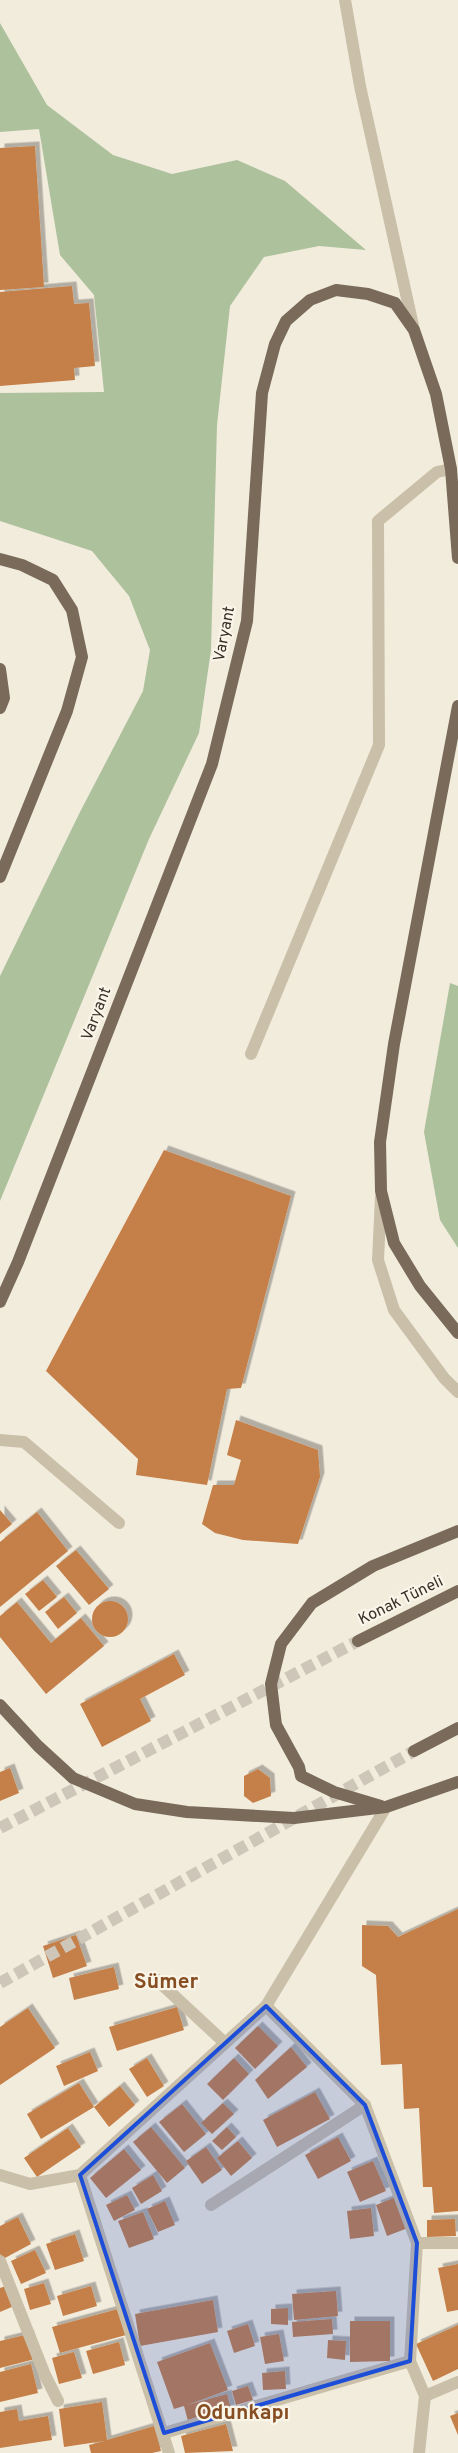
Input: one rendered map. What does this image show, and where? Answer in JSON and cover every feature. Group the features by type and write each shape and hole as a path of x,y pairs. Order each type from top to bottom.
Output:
{"main road":[{"name":"Varyant","path":"0,1302 22,1253 212,764 247,620 262,393 275,344 286,321 310,300 336,290 368,294 395,303 414,330 436,394 450,469 458,558"},
{"path":"0,559 22,565 53,580 72,610 82,657 67,711 0,877"},
{"path":"0,669 4,698 0,708"},
{"path":"458,706 394,1044 380,1142 381,1191 394,1243 420,1286 458,1333"},
{"path":"386,1808 334,1792 301,1776 299,1767 276,1725 271,1684 281,1644 312,1603 373,1566 458,1531"},
{"name":"Konak Tüneli","path":"358,1641 458,1591"},
{"path":"0,1705 38,1746 73,1778 136,1804 187,1812 294,1818 386,1808 458,1782"},
{"path":"414,1751 458,1728"}],"street":[{"path":"346,0 360,86 414,330"},
{"path":"251,1054 379,745 378,521 436,472 450,469"},
{"path":"381,1191 378,1260 394,1310 444,1378 458,1392"},
{"path":"0,1440 24,1442 119,1524"},
{"path":"0,2175 30,2184 80,2175 266,2006 386,1808"},
{"path":"156,1978 225,2043"},
{"path":"266,2006 365,2105 417,2243 410,2362 425,2396 419,2453"},
{"path":"211,2205 365,2105"},
{"path":"80,2175 169,2453"},
{"path":"417,2243 458,2244"},
{"path":"0,2261 45,2375 58,2401"},
{"path":"164,2433 410,2362"},
{"path":"425,2396 458,2382"}],"highlighted area":[{"path":"266,2006 365,2105 417,2243 410,2361 164,2433 80,2175"}],"green space":[{"path":"0,23 47,105 113,155 172,174 237,160 285,181 366,250 319,246 264,257 230,306 217,425 211,650 199,733 149,839 0,1201 0,976 80,812 143,691 150,650 129,596 92,551 0,521 0,393 104,392 94,295 60,255 39,129 0,132"},
{"path":"450,983 458,986 458,1248 440,1220 424,1132"}],"building":[{"path":"35,146 44,287 0,290 0,148"},
{"path":"72,286 74,304 89,303 95,366 74,368 75,380 0,386 0,292"},
{"path":"164,1150 291,1196 241,1388 227,1389 207,1485 136,1475 138,1459 46,1371"},
{"path":"236,1420 318,1450 320,1477 298,1544 243,1540 215,1533 202,1524 213,1485 234,1485 241,1460 227,1455"},
{"path":"0,1510 12,1524 0,1534"},
{"path":"37,1512 68,1551 0,1607 0,1542"},
{"path":"76,1550 109,1589 89,1605 56,1566"},
{"path":"43,1580 57,1597 39,1611 25,1594"},
{"path":"64,1597 77,1613 58,1629 45,1612"},
{"path":"110,1601 117,1602 123,1606 127,1612 127,1626 123,1632 117,1636 110,1637 103,1636 97,1632 93,1626 92,1619 93,1612 97,1606 103,1602"},
{"path":"17,1602 51,1643 81,1618 104,1646 46,1694 0,1637 0,1616"},
{"path":"174,1654 185,1675 140,1699 151,1721 102,1747 80,1704"},
{"path":"10,1768 19,1793 0,1801 0,1772"},
{"path":"258,1769 270,1778 271,1796 253,1803 244,1796 244,1776"},
{"path":"458,1909 458,2211 434,2213 432,2187 423,2187 419,2108 404,2109 402,2064 381,2065 376,1975 362,1966 362,1925 388,1926 398,1937"},
{"path":"76,1935 87,1966 53,1978 43,1946"},
{"path":"114,1967 119,1989 74,2000 69,1978"},
{"path":"177,2007 184,2030 117,2051 109,2027"},
{"path":"28,2008 55,2048 0,2085 0,2027"},
{"path":"258,2026 278,2046 255,2069 235,2048"},
{"path":"291,2047 307,2067 268,2099 255,2080"},
{"path":"90,2052 98,2071 64,2086 56,2066"},
{"path":"147,2058 164,2086 147,2097 129,2069"},
{"path":"234,2058 249,2074 223,2100 207,2084"},
{"path":"79,2083 94,2107 41,2139 27,2114"},
{"path":"120,2086 135,2105 109,2127 94,2107"},
{"path":"315,2092 330,2119 277,2147 263,2120"},
{"path":"223,2103 234,2114 212,2134 201,2123"},
{"path":"182,2104 206,2134 184,2152 159,2122"},
{"path":"151,2127 185,2168 167,2183 133,2142"},
{"path":"227,2127 236,2137 222,2150 212,2141"},
{"path":"68,2128 81,2147 37,2177 24,2158"},
{"path":"338,2137 351,2161 318,2179 305,2155"},
{"path":"238,2141 252,2158 231,2176 217,2158"},
{"path":"206,2147 222,2170 202,2184 186,2161"},
{"path":"124,2149 141,2170 106,2198 90,2178"},
{"path":"373,2161 386,2191 360,2202 347,2172"},
{"path":"153,2175 162,2191 141,2204 132,2188"},
{"path":"127,2195 135,2210 114,2221 106,2205"},
{"path":"396,2197 408,2228 387,2236 376,2205"},
{"path":"165,2201 175,2225 158,2232 147,2209"},
{"path":"371,2208 374,2236 350,2239 347,2211"},
{"path":"143,2212 154,2239 129,2248 118,2221"},
{"path":"18,2217 31,2244 3,2259 0,2254 0,2226"},
{"path":"455,2219 456,2236 427,2237 427,2220"},
{"path":"75,2234 84,2261 55,2270 46,2244"},
{"path":"35,2250 46,2273 21,2284 11,2261"},
{"path":"458,2264 458,2310 447,2312 438,2268"},
{"path":"44,2283 51,2304 30,2310 24,2289"},
{"path":"6,2286 14,2306 0,2312 0,2288"},
{"path":"91,2286 97,2306 63,2316 57,2296"},
{"path":"336,2291 338,2316 294,2320 292,2294"},
{"path":"213,2300 218,2332 140,2346 135,2314"},
{"path":"288,2308 288,2325 271,2324 271,2309"},
{"path":"118,2309 126,2335 60,2353 52,2327"},
{"path":"332,2319 333,2334 293,2337 292,2322"},
{"path":"350,2321 390,2321 390,2361 350,2362"},
{"path":"248,2324 255,2346 234,2353 227,2331"},
{"path":"458,2325 458,2369 433,2381 416,2344"},
{"path":"29,2334 35,2359 0,2368 0,2341"},
{"path":"279,2334 284,2361 265,2364 260,2337"},
{"path":"328,2340 346,2341 345,2360 327,2358"},
{"path":"119,2342 125,2365 93,2374 86,2351"},
{"path":"210,2343 228,2390 187,2405 227,2394 231,2409 188,2421 184,2406 174,2409 157,2362"},
{"path":"74,2352 82,2378 59,2384 52,2358"},
{"path":"31,2364 38,2393 0,2402 0,2372"},
{"path":"285,2371 286,2389 263,2390 262,2373"},
{"path":"248,2386 253,2400 236,2405 232,2391"},
{"path":"102,2402 107,2440 154,2426 161,2451 152,2453 91,2453 89,2445 104,2441 64,2447 59,2409"},
{"path":"17,2409 19,2421 48,2416 52,2440 0,2448 0,2412"},
{"path":"458,2413 458,2435 450,2416"},
{"path":"226,2424 233,2451 185,2453 181,2436"}],"tunnel":[{"path":"0,1828 358,1641"},
{"path":"0,1983 414,1751"}],"district":[{"name":"Sümer","path":"166,1982"},
{"name":"Odunkapı","path":"243,2413"}]}
